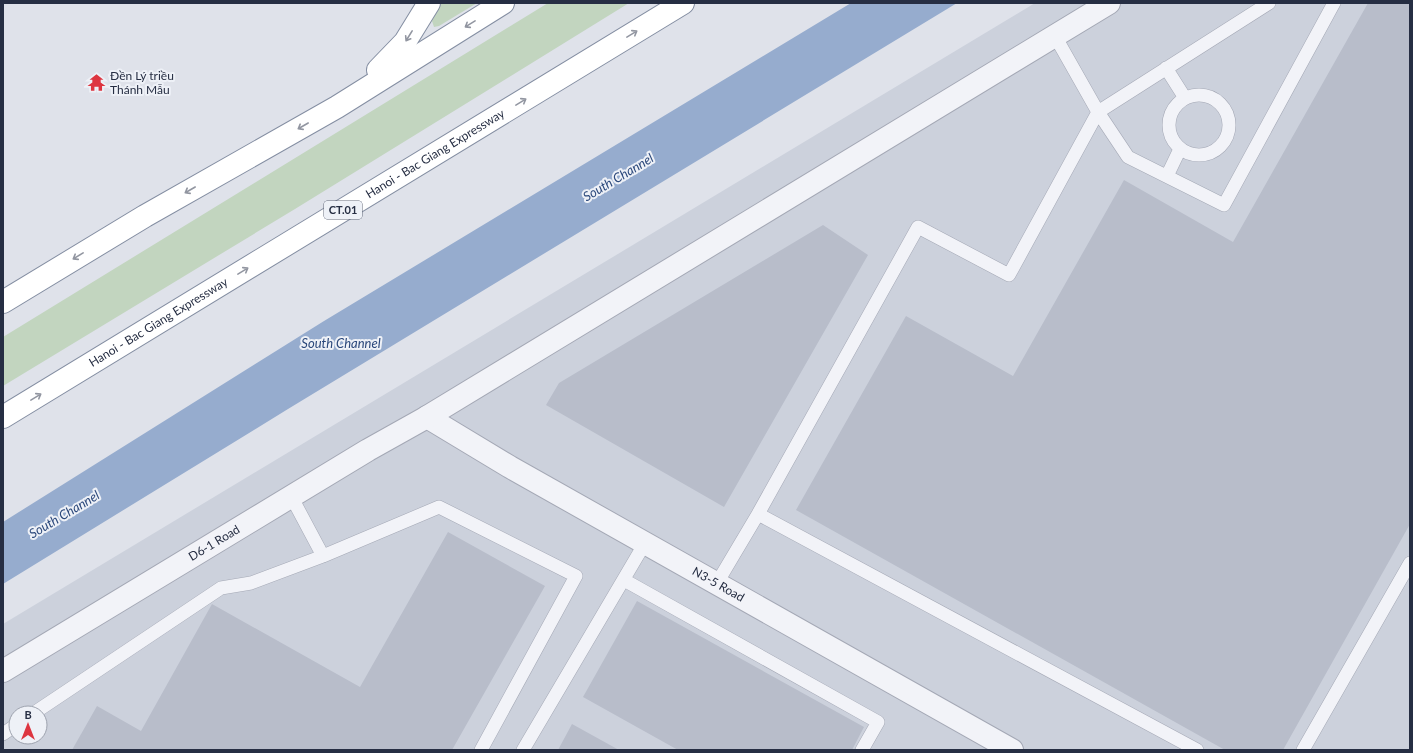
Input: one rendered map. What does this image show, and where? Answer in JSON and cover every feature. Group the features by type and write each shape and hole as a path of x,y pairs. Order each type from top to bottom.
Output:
{"highway":[{"path":"337,107 397,52 409,37 429,3"},
{"path":"3,302 145,216 337,107 503,3"},
{"name":"Hanoi - Bac Giang Expressway","path":"3,417 683,3"}],"street":[{"name":"D6-1 Road","path":"3,671 291,496 427,417 1108,3"},
{"name":"N3-5 Road","path":"427,417 510,467 1012,750"}],"lane":[{"path":"716,584 758,514 918,227 1009,275 1098,112 1269,3"},
{"path":"1055,36 1098,112 1128,157 1224,205 1334,3"},
{"path":"1166,68 1185,98"},
{"path":"1201,94 1218,101 1228,115 1229,132 1219,148 1210,153 1200,155 1189,154 1180,149 1173,141 1169,132 1168,121 1171,112 1177,103 1185,98 1201,94"},
{"path":"1167,176 1180,149"},
{"path":"291,496 323,556"},
{"path":"46,705 221,588 251,584 439,508 576,576 481,750"},
{"path":"758,514 1197,750"},
{"path":"523,750 645,543"},
{"path":"1303,750 1410,563"},
{"path":"624,580 878,722 862,750"}],"shaded area":[{"path":"1035,3 1410,3 1410,750 3,750 3,624"}],"green space":[{"path":"441,3 477,3 439,26 434,27 432,21"},
{"path":"548,3 629,3 295,209 3,386 3,337"}],"water":[{"name":"South Channel","path":"851,3 957,3 288,409 3,584 3,522 324,321"}],"building":[{"path":"1368,3 1410,3 1410,524 1283,750 1225,750 796,510 906,316 1013,376 1124,180 1233,242"},
{"path":"823,225 868,255 724,507 546,405 559,383"},
{"path":"448,532 545,586 452,750 72,750 97,706 141,731 212,604 360,687"},
{"path":"637,601 864,727 852,750 678,750 583,697"},
{"path":"572,724 619,750 558,750"}],"place":[{"name":"Đền Lý triều Thánh Mẫu","path":"97,83"}]}
